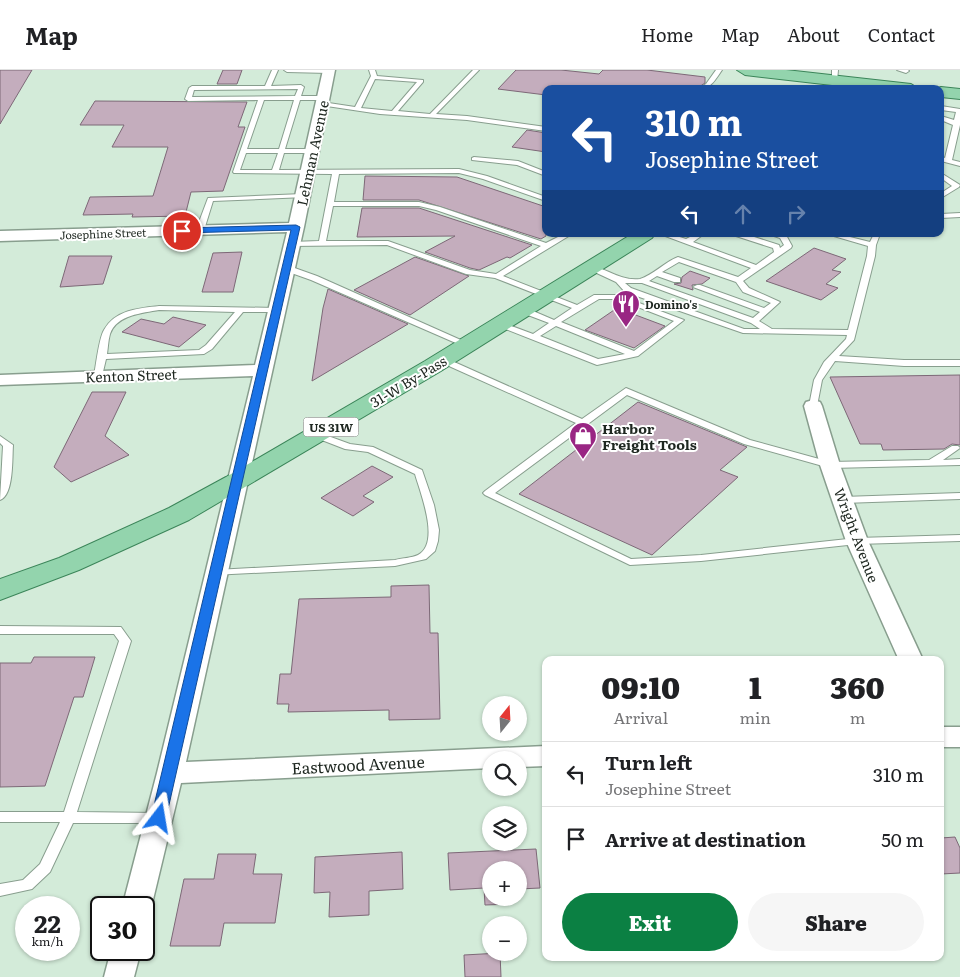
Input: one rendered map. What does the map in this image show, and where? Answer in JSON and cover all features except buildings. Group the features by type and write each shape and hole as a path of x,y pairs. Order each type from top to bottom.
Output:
{"main road":[{"path":"745,70 835,75 872,85"},
{"path":"883,85 905,70"},
{"path":"944,94 960,105"},
{"name":"31-W By-Pass","path":"0,590 103,548 179,514 235,483 468,345 640,237"}],"street":[{"name":"Lehman Avenue","path":"139,896 170,773 235,483 294,236 329,70"},
{"name":"Josephine Street","path":"0,236 200,230 294,236"},
{"name":"Kenton Street","path":"0,380 262,370"},
{"name":"Wright Avenue","path":"814,406 830,464 857,541 909,656"},
{"name":"Eastwood Avenue","path":"170,773 542,756"},
{"path":"119,977 123,961"}],"lane":[{"path":"267,87 275,70"},
{"path":"287,70 329,70"},
{"path":"357,109 373,78 372,70"},
{"path":"431,116 476,70"},
{"path":"708,85 719,70"},
{"path":"373,78 421,81 394,113"},
{"path":"275,172 282,151 298,98 301,87 192,88 188,98 298,98 357,109 467,118 542,128"},
{"path":"262,98 236,172 459,171 485,177 542,198"},
{"path":"944,108 960,105 945,160 960,164"},
{"path":"944,115 948,116 954,123"},
{"path":"944,119 954,123"},
{"path":"244,151 312,151"},
{"path":"474,159 518,163 542,172"},
{"path":"322,243 336,172"},
{"path":"944,177 957,186 944,194"},
{"path":"200,230 210,199 303,196"},
{"path":"330,204 420,204 438,208 547,246"},
{"path":"944,216 960,215"},
{"path":"294,236 322,243 388,243 469,272 497,276 578,308"},
{"path":"497,276 564,237"},
{"path":"673,237 756,267"},
{"path":"687,242 696,237"},
{"path":"748,237 776,247 778,253"},
{"path":"740,280 788,246 784,238 781,237"},
{"path":"842,237 872,245"},
{"path":"814,406 818,380 832,358 850,340 871,256 872,245 876,237"},
{"path":"643,281 678,259 740,280 746,290 776,302 754,321"},
{"path":"286,268 314,278 468,345"},
{"path":"590,268 618,280 643,281 754,321 770,331"},
{"path":"660,270 681,278"},
{"path":"618,280 628,290 743,331 852,332"},
{"path":"701,285 766,309"},
{"path":"618,297 628,290"},
{"path":"501,324 533,337 597,362 635,354 680,320 618,297 597,297 533,337"},
{"path":"98,376 107,331 122,316 137,311 159,308 276,310"},
{"path":"102,357 201,352 209,347 240,310"},
{"path":"523,310 635,354"},
{"path":"832,358 904,363 960,362"},
{"path":"443,360 583,423"},
{"path":"960,462 830,464 747,442 626,391 488,493 630,562 701,558 857,541 960,538"},
{"path":"215,574 395,563 424,556 434,545 435,530 419,472 370,449 348,447 317,435"},
{"path":"0,439 8,445 6,482 0,497"},
{"path":"931,463 955,448"},
{"path":"843,500 960,496"},
{"path":"0,630 117,630 125,641 69,817 45,868 39,876 27,885 0,890"},
{"path":"0,817 159,818"}],"place":[{"name":"Domino's","path":"626,328"},
{"name":"Harbor Freight Tools","path":"583,460"}],"route":[{"path":"159,818 235,483 296,227 182,231"}]}
